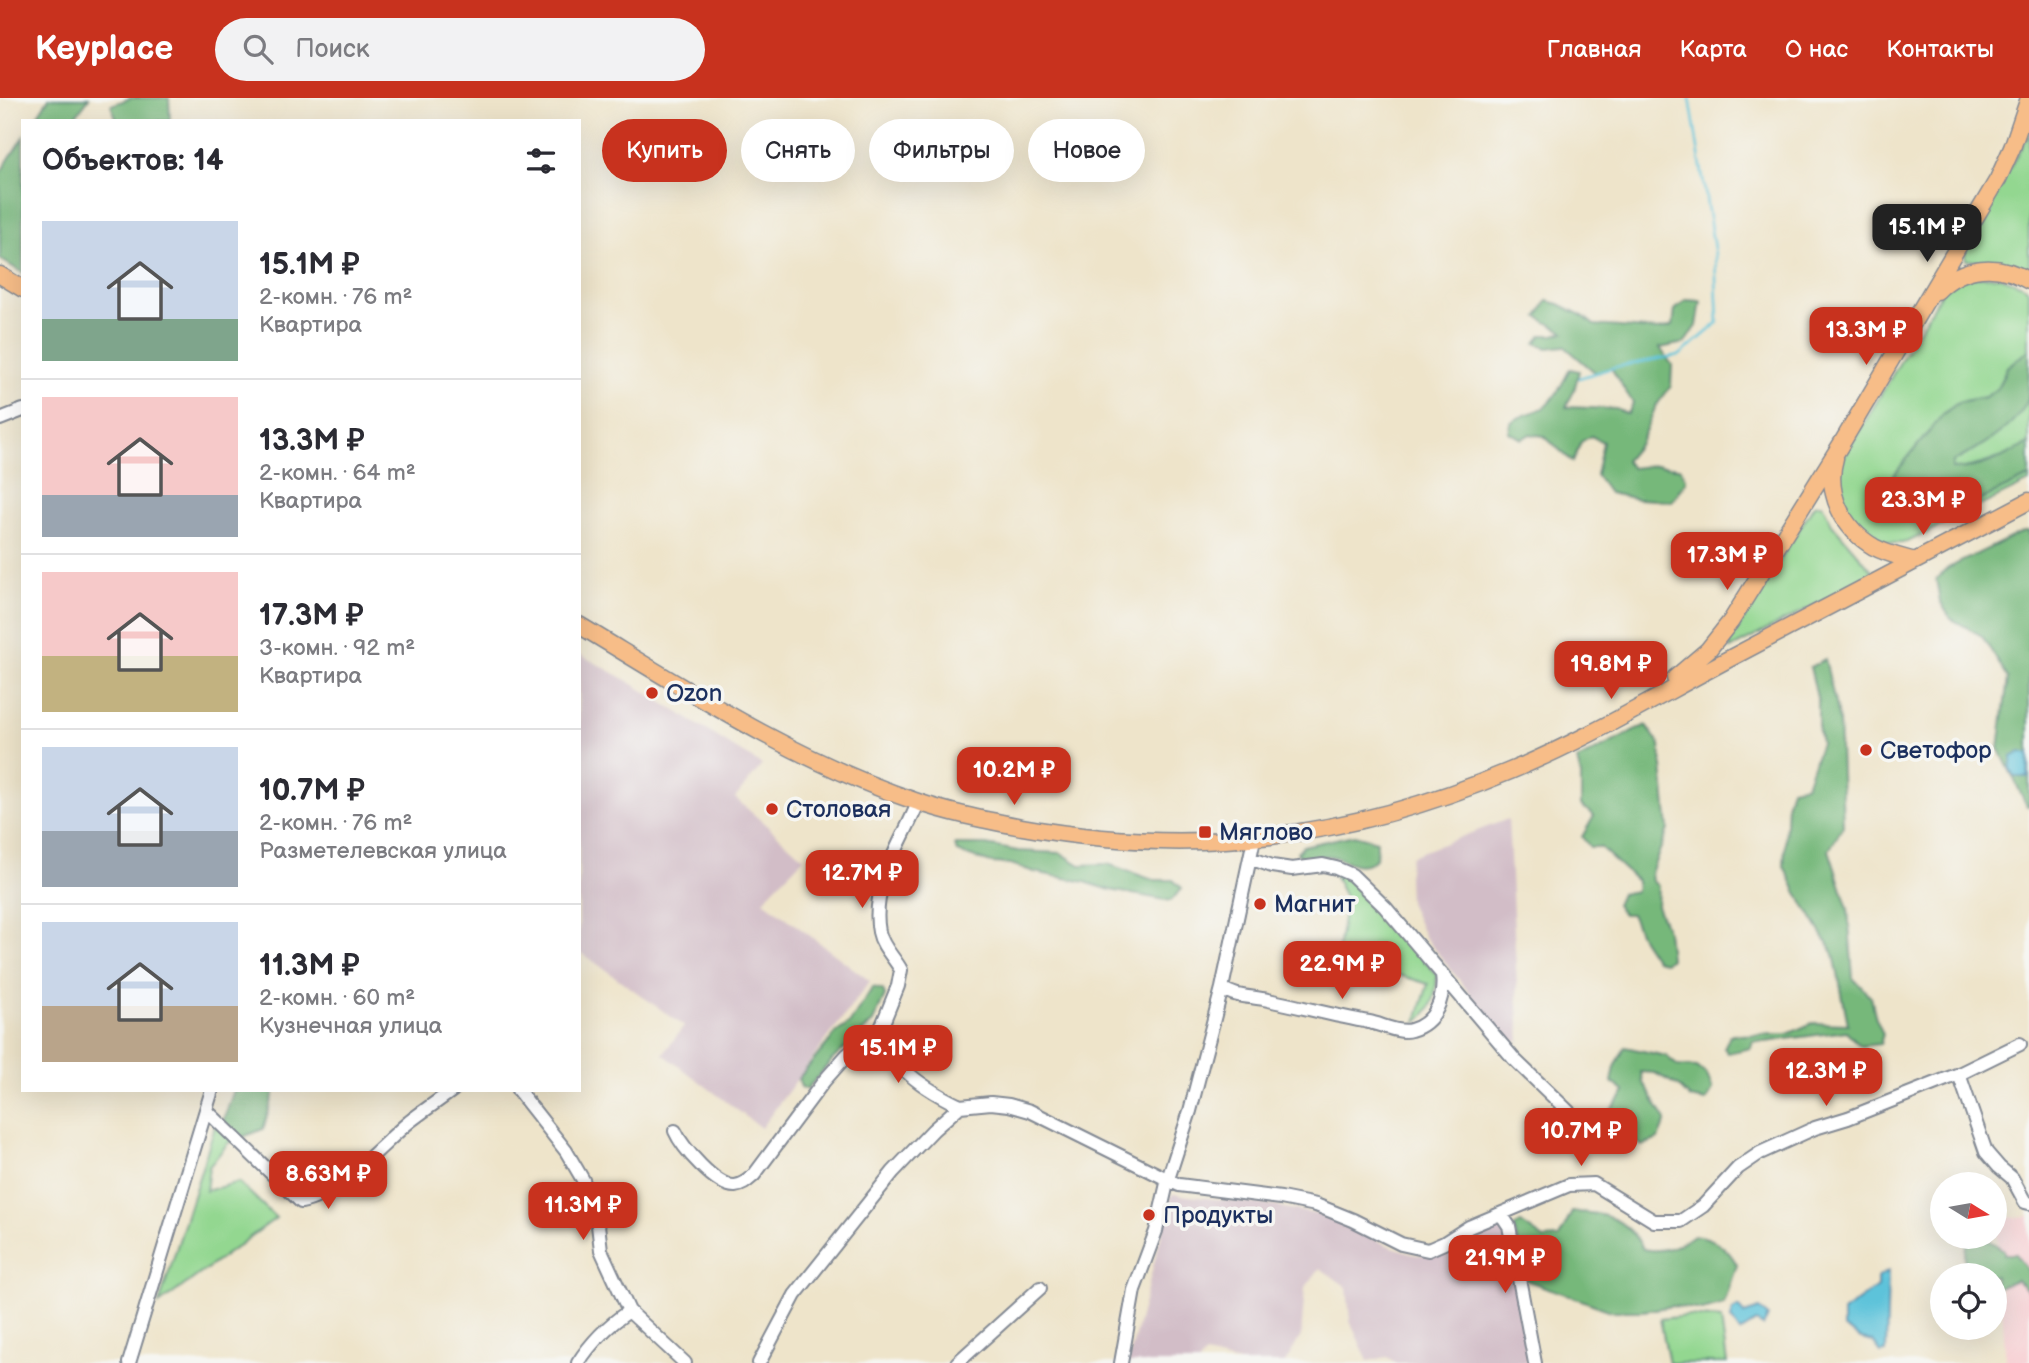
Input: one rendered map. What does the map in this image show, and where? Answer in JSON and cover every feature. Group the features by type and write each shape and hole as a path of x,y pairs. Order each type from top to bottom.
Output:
{"main road":[{"path":"1643,705 1689,668 1716,641 1840,446 1998,179 2029,98"},
{"path":"1924,306 1950,279 1975,269 2004,270 2029,281"},
{"path":"0,275 21,288"},
{"path":"1840,446 1832,468 1832,488 1846,521 1856,533 1877,548 1916,561"},
{"path":"581,626 749,726 832,768 918,803 1000,823 1080,837 1154,842 1254,839 1354,823 1450,794 1550,753 2029,501"}],"street":[{"path":"0,419 21,411"},
{"path":"675,1131 687,1150 717,1179 730,1186 745,1183 754,1175 839,1064 881,1028 898,986 901,970 888,953 880,934 878,913 881,890 918,803"},
{"path":"1121,1363 1134,1290 1156,1231 1222,988 1254,839"},
{"path":"1251,858 1272,866 1292,869 1323,865 1352,875 1385,907 1514,1059 1569,1112"},
{"path":"1222,988 1236,995 1404,1031 1419,1027 1436,1013 1443,983 1442,974"},
{"path":"881,1028 886,1046 910,1074 936,1094 960,1106 991,1103 1030,1111 1179,1185 1316,1205 1401,1244 1428,1250 1469,1227 1569,1185 1594,1184 1654,1221 1681,1221 1703,1206 1738,1168 1760,1153 1815,1128 1849,1118 1959,1074 2020,1044"},
{"path":"1959,1074 1986,1152 2012,1178 2025,1202 2029,1203"},
{"path":"129,1363 211,1092"},
{"path":"206,1110 301,1202 316,1199 359,1167 409,1122 450,1092"},
{"path":"520,1092 566,1151 583,1180 593,1205 601,1250 629,1311 685,1363"},
{"path":"759,1363 795,1295 832,1246 906,1157 960,1106"},
{"path":"1501,1214 1509,1226 1535,1363"},
{"path":"957,1363 1040,1288"},
{"path":"578,1363 592,1342 629,1311"}],"shaded area":[{"path":"581,655 623,678 762,765 735,798 804,858 764,901 870,981 761,1128 663,1054 684,1026 581,952"},
{"path":"1508,819 1520,1042 1507,1039 1424,936 1409,902 1408,876 1411,856"},
{"path":"1172,1194 1274,1206 1321,1215 1387,1245 1417,1255 1442,1253 1486,1227 1496,1225 1506,1236 1528,1363 1396,1363 1387,1357 1368,1361 1350,1321 1347,1287 1320,1268 1305,1288 1301,1336 1285,1363 1240,1363 1205,1355 1199,1363 1128,1363"},
{"path":"2029,1216 2029,1363 2006,1363 2007,1263 1999,1263 1998,1250 2007,1250 2007,1218"}],"green space":[{"path":"49,98 89,98 73,119 35,119"},
{"path":"131,98 169,98 170,119 116,119 111,105"},
{"path":"2029,133 2029,274 2005,264 1966,260 1964,249"},
{"path":"21,140 21,272 0,259 0,173"},
{"path":"1998,276 2023,285 2029,291 2029,350 2007,367 1997,389 1985,397 1959,402 1884,487 1969,511 1958,520 1951,520 1912,540 1891,543 1870,534 1852,517 1841,496 1838,475 1840,464 1942,291 1963,278"},
{"path":"1686,300 1701,301 1697,326 1684,343 1660,348 1672,365 1671,386 1656,406 1640,443 1625,461 1632,468 1656,465 1680,468 1687,480 1672,501 1638,499 1609,493 1596,475 1603,442 1591,436 1581,442 1573,462 1544,436 1530,434 1522,439 1509,432 1511,422 1547,405 1570,369 1579,371 1566,407 1616,409 1628,414 1633,403 1611,368 1596,373 1564,346 1547,348 1536,343 1542,335 1564,332 1538,317 1547,301 1583,316 1594,325 1659,330 1673,326 1675,310"},
{"path":"2029,350 2028,399 2023,409 1996,436 1953,462 1952,469 1992,461 2029,443 2029,477 1982,499 1958,520 1922,516 1884,487 1943,414 1959,402 1985,397 1997,389 2007,367"},
{"path":"2029,398 2029,443 1992,461 1952,470 1953,462 1996,435 2014,418"},
{"path":"2029,477 2029,482 1969,511 1982,499"},
{"path":"1822,504 1832,524 1875,574 1730,649 1730,642 1814,505"},
{"path":"2029,531 2029,806 1999,748 2008,678 1982,636 1950,618 1940,601 1936,579 1948,568"},
{"path":"1825,659 1839,721 1843,826 1829,850 1848,909 1853,978 1871,997 1883,1034 1880,1044 1861,1046 1846,1031 1765,1042 1753,1041 1751,1048 1728,1053 1724,1048 1730,1035 1788,1034 1812,1023 1848,1024 1834,954 1784,866 1787,803 1791,788 1806,785 1821,743 1818,702 1810,667"},
{"path":"1646,725 1660,745 1668,829 1651,873 1652,880 1658,886 1657,906 1667,930 1670,959 1664,962 1656,960 1642,939 1631,914 1623,914 1616,905 1621,894 1636,891 1637,881 1600,847 1590,847 1582,837 1594,816 1581,805 1581,776 1577,760"},
{"path":"1354,835 1377,841 1376,859 1362,865 1333,856 1302,860 1297,852 1303,846"},
{"path":"955,845 986,845 1018,851 1061,853 1080,865 1108,864 1153,880 1173,880 1182,888 1171,901 1110,890 1011,864 991,863 957,852"},
{"path":"1332,871 1340,873 1380,908 1437,975 1432,1002 1416,1023 1428,984 1337,956 1346,899"},
{"path":"873,987 883,990 885,996 873,1022 831,1061 807,1089 801,1087 798,1079 837,1032 850,1023"},
{"path":"1625,1047 1666,1056 1678,1066 1697,1067 1707,1075 1713,1090 1706,1101 1690,1098 1677,1085 1655,1073 1641,1072 1643,1083 1666,1120 1658,1139 1642,1146 1614,1124 1611,1110 1625,1092 1612,1082 1615,1067"},
{"path":"233,1092 274,1092 263,1129 233,1141 222,1124"},
{"path":"216,1123 233,1141 228,1143 209,1167 206,1191 239,1182 276,1218 159,1304"},
{"path":"1572,1212 1614,1219 1630,1231 1643,1249 1670,1248 1693,1235 1719,1244 1737,1265 1724,1304 1703,1310 1673,1306 1643,1311 1611,1311 1526,1280 1514,1227 1521,1223 1544,1239 1559,1238"},
{"path":"1966,1250 2004,1250 2004,1254 2015,1254 2029,1272 2029,1291 2016,1280 2007,1283 2007,1263 1965,1263"},
{"path":"1688,1316 1721,1319 1727,1363 1669,1363 1660,1319"}],"water":[{"path":"2021,752 2029,754 2028,777 2015,777 2010,769 2012,757"},
{"path":"1888,1271 1886,1352 1881,1353 1873,1342 1861,1339 1843,1327 1843,1312 1877,1287 1877,1278"},
{"path":"1739,1307 1744,1314 1760,1309 1768,1317 1763,1326 1756,1322 1740,1332 1731,1319 1733,1310"}],"waterway":[{"path":"1579,378 1615,367 1680,355 1718,323 1715,255 1690,98"}],"place":[{"name":"Ozon","path":"652,693"},
{"name":"Светофор","path":"1866,750"},
{"name":"Столовая","path":"772,809"},
{"name":"Мяглово","path":"1205,832"},
{"name":"Магнит","path":"1260,904"},
{"name":"Продукты","path":"1149,1215"}]}
